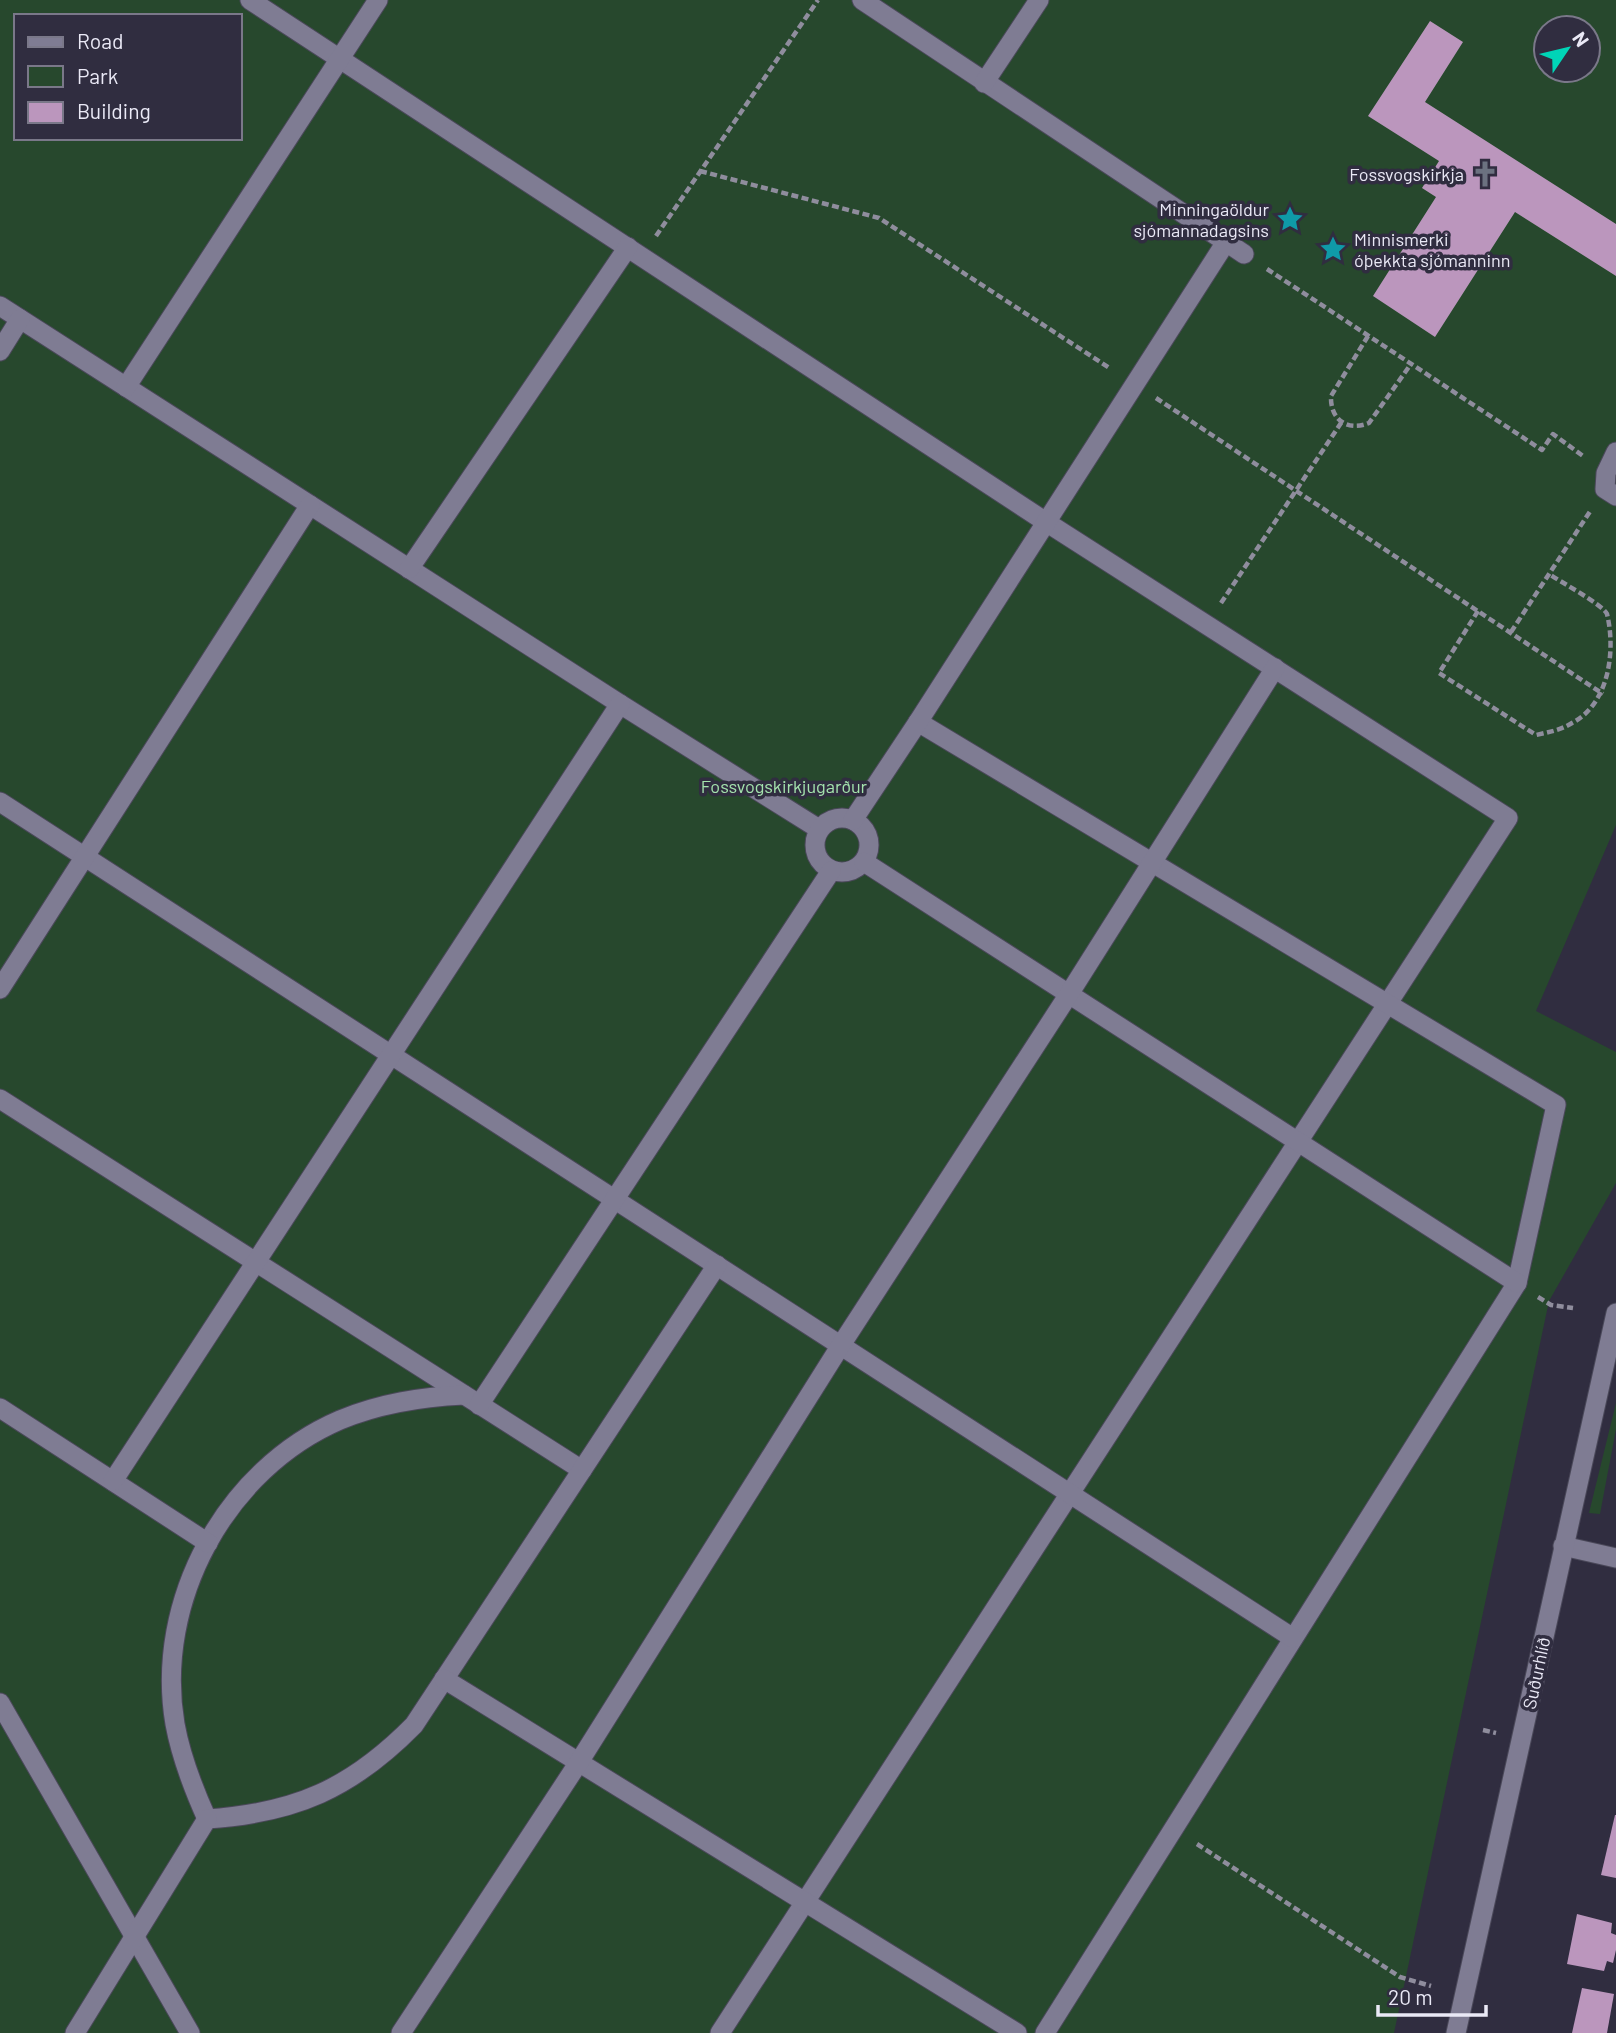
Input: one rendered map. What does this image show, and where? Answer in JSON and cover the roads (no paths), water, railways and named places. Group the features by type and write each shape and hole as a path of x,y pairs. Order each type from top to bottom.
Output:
{"street":[{"path":"250,0 1046,522 1508,818 720,2033"},
{"path":"126,387 378,0"},
{"path":"862,0 1244,254"},
{"path":"984,83 1039,0"},
{"path":"853,820 1226,242"},
{"path":"409,569 634,252"},
{"path":"0,306 819,829"},
{"path":"0,351 20,319"},
{"path":"1609,486 1616,452"},
{"path":"0,989 310,505"},
{"path":"401,2033 579,1762 841,1345 1069,994 1275,668"},
{"path":"113,1481 620,704"},
{"path":"918,722 1556,1105 1517,1283 1045,2033"},
{"path":"0,802 1293,1638"},
{"path":"840,818 853,820 863,827 869,838 869,850 864,862 855,870 843,873 831,871 821,864 815,852 814,840 819,829 828,821 840,818"},
{"path":"864,862 1517,1283"},
{"path":"472,1400 614,1199 831,871"},
{"path":"0,1099 582,1469"},
{"path":"207,1819 276,1810 338,1786 391,1748 414,1726 717,1265"},
{"name":"Suðurhlíð","path":"1456,2033 1616,1313"},
{"path":"207,1819 192,1787 182,1755 172,1688 178,1620 188,1587 208,1543 237,1499 259,1475 310,1436 338,1421 400,1401 472,1400"},
{"path":"0,1408 208,1543"},
{"path":"1563,1546 1616,1558"},
{"path":"444,1679 1017,2033"},
{"path":"0,1703 190,2033"},
{"path":"75,2033 207,1819"}],"place":[{"name":"Fossvogskirkja","path":"1485,174"},
{"name":"Minningaöldur sjómannadagsins","path":"1290,219"},
{"name":"Minnismerki óþekkta sjómanninn","path":"1333,249"}],"park label":[{"name":"Fossvogskirkjugarður","path":"784,786"}]}
